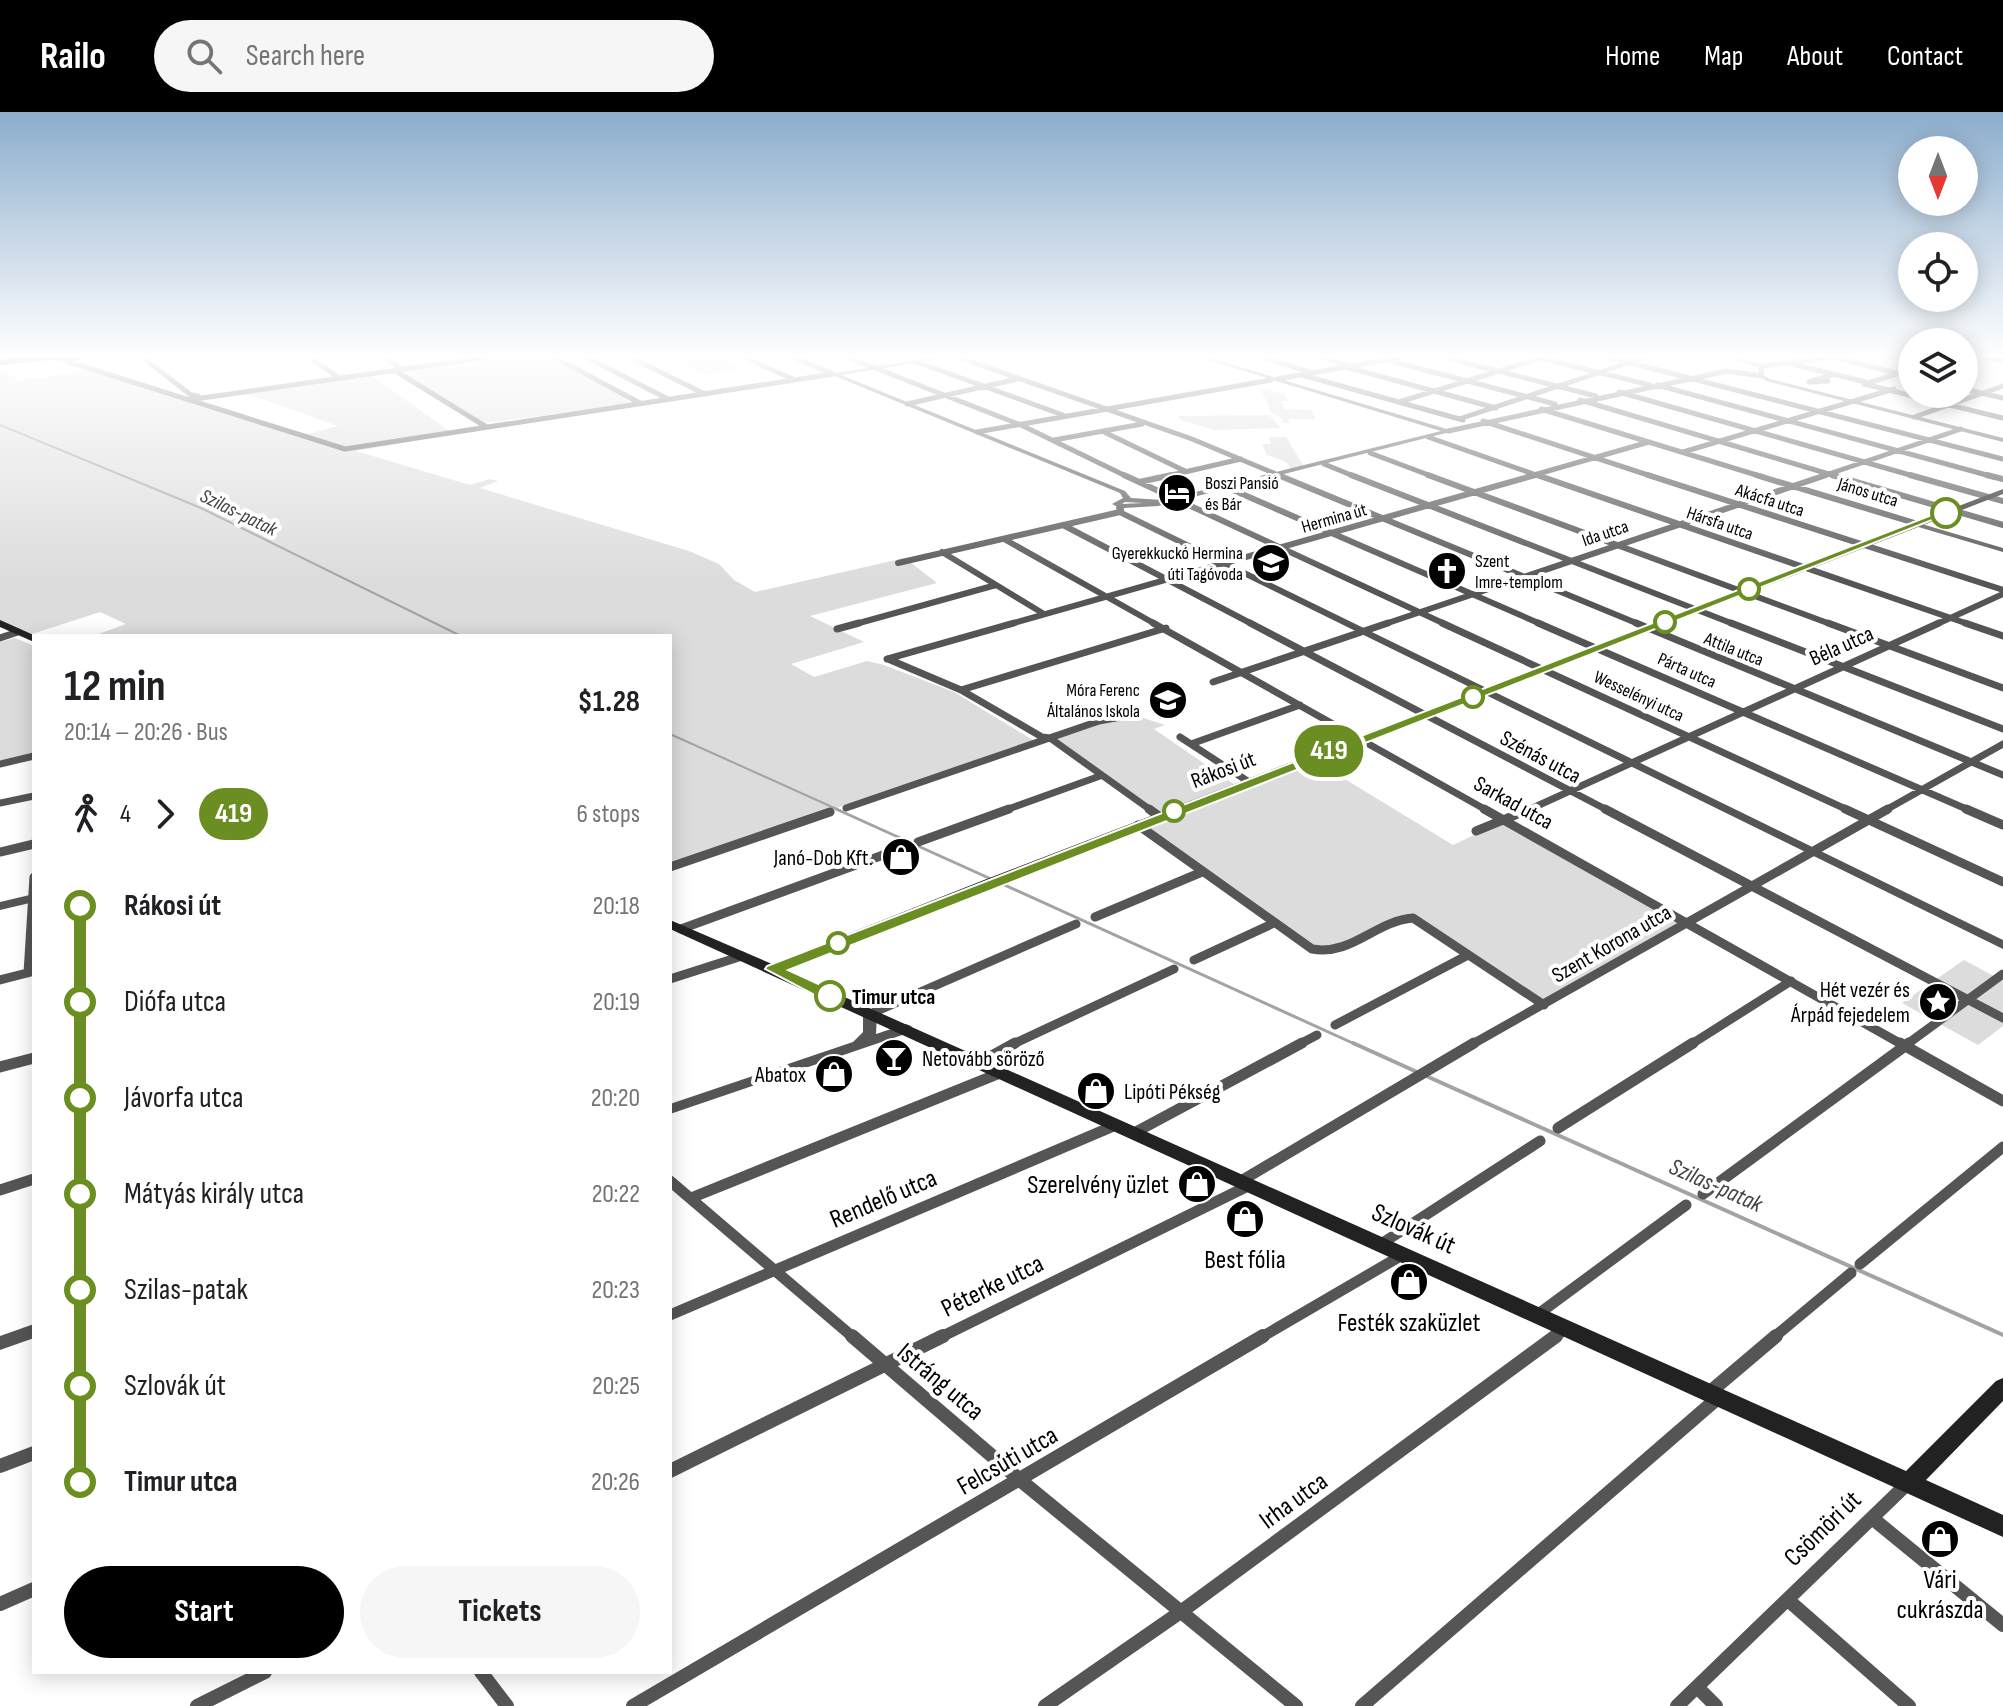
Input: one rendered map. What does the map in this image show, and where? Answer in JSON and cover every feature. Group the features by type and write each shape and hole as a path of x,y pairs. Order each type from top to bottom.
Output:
{"main road":[{"name":"Rákosi út","path":"773,969 1360,739 1954,510 1999,496"},
{"path":"0,623 32,638"},
{"name":"Szlovák út","path":"675,926 2003,1526"},
{"name":"Csömöri út","path":"1910,1482 2003,1387"}],"street":[{"path":"289,431 345,449 452,431"},
{"name":"Wesselényi utca","path":"1035,431 2003,882"},
{"path":"1053,440 1100,431"},
{"path":"1103,431 1186,471"},
{"name":"Attila utca","path":"1167,431 1241,459 2003,775"},
{"path":"1098,517 1108,509 1162,502 1370,453 1447,431"},
{"name":"Akácfa utca","path":"1515,431 2003,592"},
{"name":"János utca","path":"1614,431 2003,550"},
{"path":"1686,431 2003,525"},
{"path":"1683,452 1750,431"},
{"path":"1759,431 1999,496"},
{"path":"1826,431 2003,479"},
{"path":"1896,431 2003,459"},
{"name":"Ida utca","path":"1213,682 1954,431"},
{"path":"1971,431 2003,440"},
{"path":"977,432 1119,490 1124,506 1226,563 2003,945"},
{"path":"1993,437 2003,433"},
{"name":"Hársfa utca","path":"1428,437 2003,636"},
{"name":"Hermina út","path":"961,690 887,659 1649,442"},
{"path":"1370,453 2003,688"},
{"path":"1139,482 1241,459"},
{"path":"1324,464 2003,729"},
{"name":"Párta utca","path":"1226,487 2003,825"},
{"path":"898,563 1098,517 1124,506"},
{"name":"Szénás utca","path":"1063,525 2003,1018"},
{"name":"Sarkad utca","path":"1004,539 2003,1101"},
{"path":"942,552 1044,614"},
{"path":"837,629 996,585"},
{"name":"Béla utca","path":"1476,831 2003,592"},
{"path":"961,690 1166,628"},
{"path":"0,638 18,632"},
{"path":"961,690 1042,737 1050,738 1160,817"},
{"path":"1191,744 1300,705"},
{"path":"846,808 1099,721 1121,717"},
{"path":"1180,737 1249,782"},
{"name":"Szent Korona utca","path":"1246,1183 1415,1076 2003,744"},
{"path":"0,764 32,756"},
{"path":"918,842 1100,776"},
{"path":"0,803 32,796"},
{"path":"672,866 830,812"},
{"path":"1138,825 1312,949 1331,953 1347,948 1400,919 1413,918 1544,1005"},
{"path":"0,852 32,844"},
{"path":"675,926 905,847"},
{"path":"1095,917 1202,872"},
{"path":"0,906 32,898"},
{"path":"1194,960 1274,923"},
{"path":"859,1042 870,1033 870,1014 1076,924"},
{"path":"0,980 31,972 32,935"},
{"path":"1335,1025 1468,955"},
{"path":"672,978 742,956"},
{"path":"979,1063 1000,1050 1174,969"},
{"path":"1703,1194 2003,974"},
{"path":"1558,1128 1791,981"},
{"path":"672,1108 859,1042 906,1029"},
{"name":"Rendelő utca","path":"672,1314 1125,1129 1317,1035"},
{"path":"0,1067 32,1059"},
{"path":"691,1198 1000,1073"},
{"path":"1381,1244 1540,1141"},
{"path":"1362,1706 1856,1269 2003,1147"},
{"path":"0,1190 32,1180"},
{"name":"Istráng utca","path":"672,1183 1020,1480 1296,1706"},
{"name":"Péterke utca","path":"672,1470 1246,1183"},
{"path":"1537,1315 1686,1205"},
{"name":"Felcsúti utca","path":"633,1706 1404,1254"},
{"name":"Irha utca","path":"1045,1706 1182,1611 1567,1328"},
{"path":"0,1343 32,1332"},
{"path":"0,1466 32,1454"},
{"name":"Csömöri út","path":"1677,1706 1910,1482"},
{"path":"1872,1518 2003,1625"},
{"path":"0,1604 32,1590"},
{"path":"1788,1600 1909,1706"},
{"path":"197,1706 261,1674"},
{"path":"483,1674 507,1706"},
{"path":"1697,1687 1716,1706"}],"shaded area":[{"path":"0,431 299,431 308,434 318,431 450,431 454,434 356,451 470,485 490,479 498,481 480,488 689,551 719,564 734,580 755,592 905,558 937,583 810,616 864,642 791,664 814,677 867,661 884,665 954,692 1033,740 672,865 672,634 98,634 126,624 100,612 32,634 0,621"},
{"path":"1269,437 1286,437 1304,467 1292,470 1286,462 1267,455 1262,444 1271,444"},
{"path":"15,638 32,645 32,754 0,762 0,642"},
{"path":"1122,711 1165,725 1154,729 1244,791 1317,762 1453,845 1506,820 1687,923 1544,1005 1416,919 1324,952 1143,829 1164,820 1047,736"},
{"path":"1964,960 2003,981 2003,1026 1978,1045 1902,1003"}],"waterway":[{"name":"Szilas-patak","path":"15,431 201,508 457,634"},
{"name":"Szilas-patak","path":"672,735 841,811"},
{"name":"Szilas-patak","path":"836,809 991,879"},
{"name":"Szilas-patak","path":"998,882 1357,1045"},
{"name":"Szilas-patak","path":"1353,1043 1417,1072"},
{"name":"Szilas-patak","path":"1424,1075 2003,1335"}],"bus line":[{"name":"419","path":"830,996 773,969 1946,513"}],"place":[{"name":"Boszi Pansió és Bár","path":"1177,493"},
{"name":"Gyerekkuckó Hermina úti Tagóvoda","path":"1271,563"},
{"name":"Szent Imre-templom","path":"1447,571"},
{"name":"Móra Ferenc Általános Iskola","path":"1168,700"},
{"name":"Janó-Dob Kft.","path":"901,857"},
{"name":"Timur utca","path":"830,996"},
{"name":"Hét vezér és Árpád fejedelem","path":"1938,1002"},
{"name":"Netovább söröző","path":"894,1058"},
{"name":"Abatox","path":"834,1074"},
{"name":"Lipóti Pékség","path":"1096,1091"},
{"name":"Szerelvény üzlet","path":"1197,1184"},
{"name":"Best fólia","path":"1245,1219"},
{"name":"Festék szaküzlet","path":"1409,1282"},
{"name":"Vári cukrászda","path":"1940,1539"}]}
